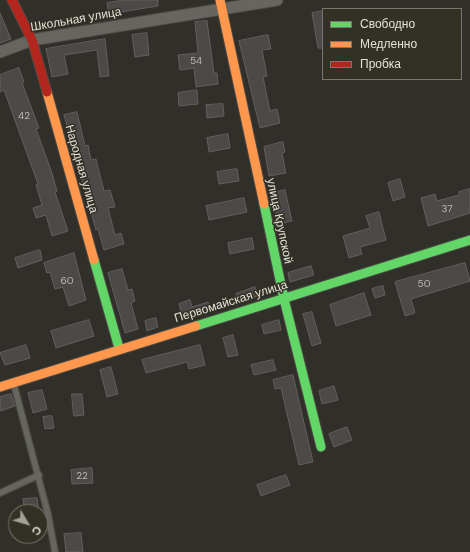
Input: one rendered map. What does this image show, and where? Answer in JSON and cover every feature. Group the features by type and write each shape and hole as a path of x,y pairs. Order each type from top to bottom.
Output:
{"street":[{"name":"Народная улица","path":"12,0 32,40 119,348"},
{"name":"Школьная улица","path":"0,52 32,40 221,4 277,0"},
{"name":"улица Крупской","path":"221,4 284,299 321,446"},
{"name":"Первомайская улица","path":"0,387 119,348 284,299 470,240"}],"lane":[{"path":"13,382 39,475 55,552"},
{"path":"0,493 39,475"}],"building":[{"path":"124,0 158,0 158,6 109,14 107,3"},
{"path":"322,11 322,48 318,48 312,13"},
{"path":"0,13 11,39 0,43"},
{"path":"207,21 214,73 217,73 218,84 196,87 194,68 180,70 178,55 198,53 195,22"},
{"path":"147,33 149,55 135,57 132,35"},
{"path":"268,35 271,49 262,50 267,76 263,77 270,111 277,109 280,123 260,128 239,41"},
{"path":"105,39 109,76 100,77 97,50 64,55 68,74 52,77 46,49"},
{"path":"19,68 24,82 22,83 39,128 36,129 52,173 57,191 55,192 68,231 52,236 46,215 36,218 33,208 42,205 36,185 38,184 4,90 0,92 0,75"},
{"path":"197,90 198,104 179,106 178,93"},
{"path":"223,104 224,116 207,118 206,105"},
{"path":"77,112 85,146 88,145 91,160 96,159 104,191 110,190 115,207 108,208 115,235 121,233 124,244 104,250 98,229 96,230 64,115"},
{"path":"228,134 230,148 209,152 207,138"},
{"path":"283,142 285,152 282,153 286,173 269,176 264,147"},
{"path":"237,169 239,181 219,184 217,172"},
{"path":"400,179 405,197 393,201 388,183"},
{"path":"470,189 470,213 428,226 421,198 435,194 437,201 459,195 459,192"},
{"path":"285,190 292,221 278,224 273,193"},
{"path":"244,198 247,212 209,220 206,206"},
{"path":"379,212 386,240 360,247 362,254 349,258 343,236 370,228 366,216"},
{"path":"252,238 254,249 230,254 228,243"},
{"path":"40,250 42,260 18,268 15,258"},
{"path":"74,253 86,300 69,306 63,287 55,289 50,272 47,273 44,263"},
{"path":"465,263 470,281 411,299 415,313 405,316 395,282"},
{"path":"311,266 314,275 290,282 288,273"},
{"path":"122,269 128,290 132,289 135,301 131,303 138,329 125,333 108,273"},
{"path":"383,286 385,295 375,298 372,289"},
{"path":"255,287 258,296 239,302 236,294"},
{"path":"364,293 371,315 336,326 330,305"},
{"path":"190,300 192,307 208,302 210,311 183,320 179,304"},
{"path":"312,312 321,343 312,346 303,314"},
{"path":"156,318 158,327 147,331 145,321"},
{"path":"89,320 94,336 56,348 51,331"},
{"path":"279,320 281,330 264,334 262,325"},
{"path":"233,335 238,355 228,357 223,338"},
{"path":"26,345 30,358 5,365 0,353"},
{"path":"200,345 205,365 189,369 187,362 146,373 142,360"},
{"path":"273,360 276,370 254,375 251,365"},
{"path":"111,367 118,394 107,397 100,370"},
{"path":"293,375 313,462 299,465 281,388 275,389 273,380"},
{"path":"334,386 338,400 322,404 319,391"},
{"path":"42,390 47,409 33,413 28,393"},
{"path":"11,394 15,406 0,411 0,397"},
{"path":"72,394 82,394 84,415 74,416"},
{"path":"52,416 54,428 45,429 43,417"},
{"path":"347,427 352,440 334,447 329,434"},
{"path":"92,468 93,483 72,484 71,470"},
{"path":"286,475 290,485 261,496 257,485"},
{"path":"37,498 38,504 24,504 23,499"},
{"path":"81,533 83,552 66,552 64,534"}],"traffic: fast":[{"path":"264,204 284,299 321,447"},
{"path":"196,326 470,240"},
{"path":"94,260 119,348"}],"traffic: slow":[{"path":"220,0 264,204"},
{"path":"47,92 94,260"},
{"path":"0,387 196,326"}],"traffic: jam":[{"path":"12,0 32,40 47,92"}]}
